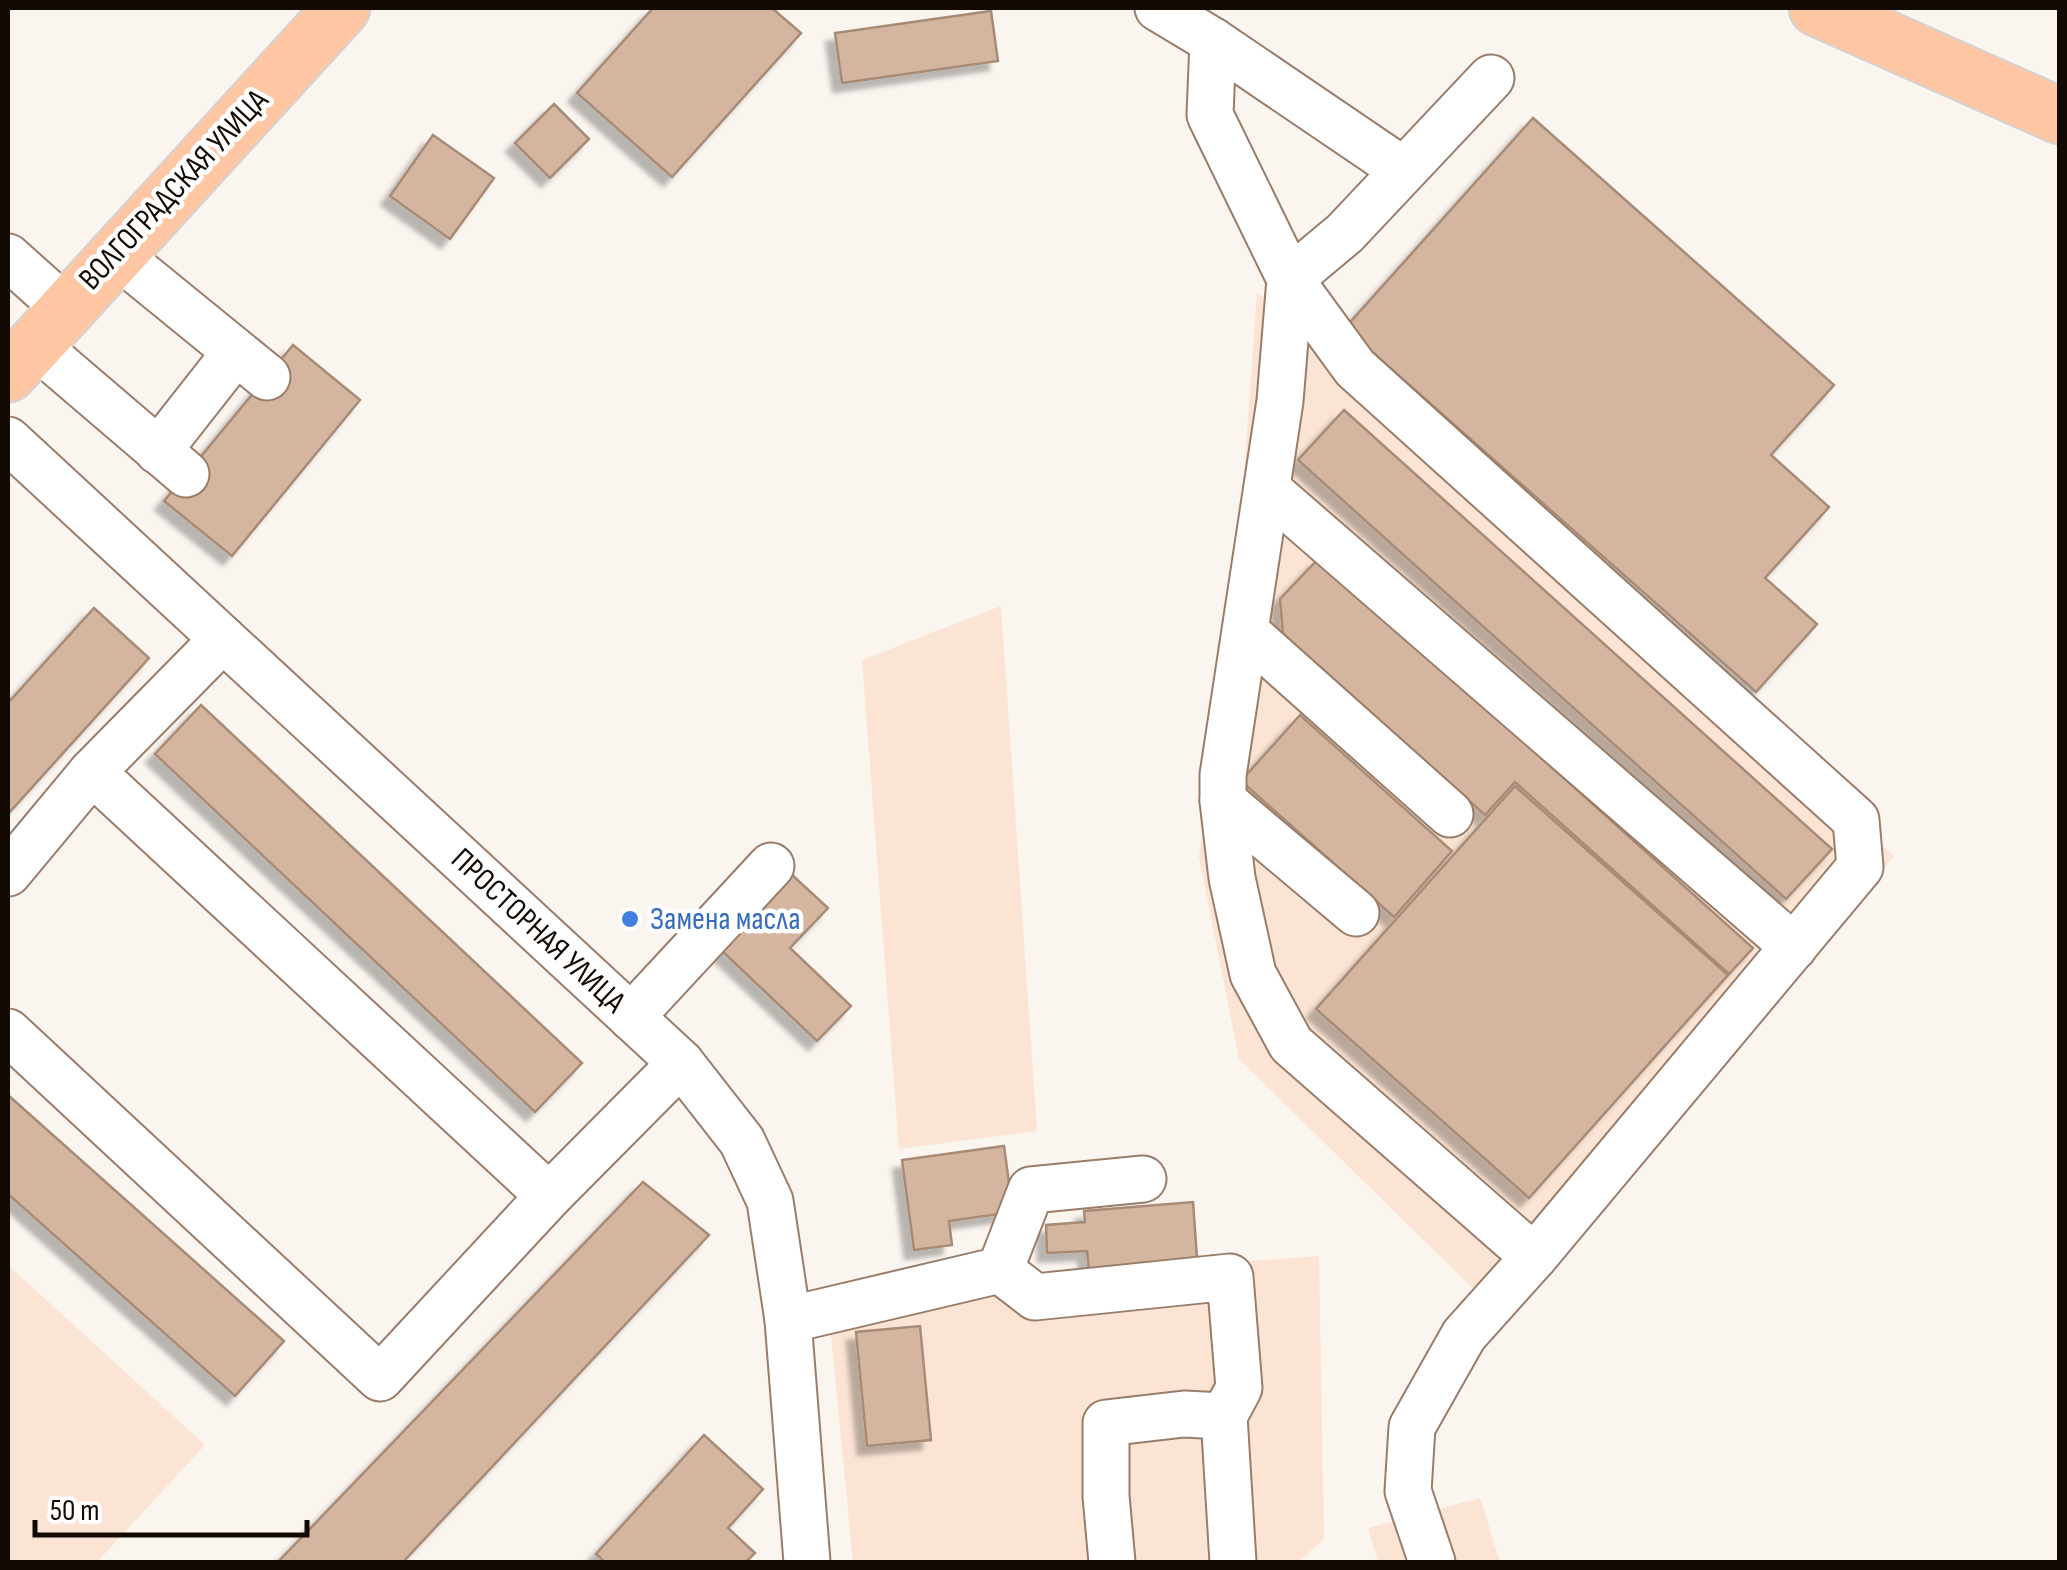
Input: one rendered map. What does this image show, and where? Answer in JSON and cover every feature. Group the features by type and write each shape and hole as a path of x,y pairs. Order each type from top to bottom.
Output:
{"main road":[{"name":"ВОЛГОГРАДСКАЯ УЛИЦА","path":"36,342 342,8"},
{"path":"1817,8 2060,116"}],"street":[{"path":"1158,8 1214,40 1403,170"},
{"path":"1214,40 1210,115 1290,279 1355,368 1856,820 1860,867 1534,1257 1464,1335 1412,1427 1408,1491 1432,1562"},
{"path":"1491,78 1345,232 1290,279 1280,401 1223,776 1223,801 1232,878 1254,974 1291,1044 1534,1257"},
{"path":"8,257 36,342 172,462 251,365 116,254"},
{"name":"ПРОСТОРНАЯ УЛИЦА","path":"8,440 680,1063 742,1142 770,1201 788,1320 807,1562"},
{"path":"1266,489 1794,947"},
{"path":"1246,632 1450,814"},
{"path":"8,873 92,772 223,639"},
{"path":"92,772 549,1196"},
{"path":"1223,801 1356,913"},
{"path":"631,1017 771,866"},
{"path":"8,1032 380,1378 549,1196 680,1063"},
{"path":"1000,1270 1031,1190 1143,1180"},
{"path":"788,1320 1000,1270 1035,1296 1230,1277 1238,1388 1224,1416 1233,1562"},
{"path":"1112,1562 1106,1496 1106,1424 1184,1414 1224,1416"}],"shaded area":[{"path":"1257,292 1894,856 1503,1318 1239,1059 1199,857 1241,517"},
{"path":"1001,606 1037,1131 899,1149 862,660"},
{"path":"1319,1256 1324,1539 1298,1562 853,1562 830,1324 966,1283"},
{"path":"8,1265 205,1445 97,1562 8,1562"},
{"path":"1480,1498 1500,1562 1378,1562 1368,1528"}],"building":[{"path":"653,8 772,8 801,33 672,177 577,93"},
{"path":"991,11 998,61 842,83 835,33"},
{"path":"554,104 589,139 550,178 515,143"},
{"path":"1533,118 1834,385 1771,455 1829,507 1765,578 1817,624 1756,692 1345,328"},
{"path":"433,135 494,178 450,239 390,196"},
{"path":"293,345 360,400 232,556 164,501"},
{"path":"1344,410 1832,849 1786,899 1298,460"},
{"path":"1319,558 1753,948 1729,974 1515,782 1485,815 1283,634 1280,599"},
{"path":"94,608 149,658 8,814 8,703"},
{"path":"201,705 582,1063 535,1112 155,754"},
{"path":"1300,715 1452,851 1394,917 1241,781"},
{"path":"1515,786 1728,975 1529,1198 1316,1009"},
{"path":"790,873 828,908 790,948 851,1006 817,1041 719,948"},
{"path":"8,1095 284,1341 235,1396 8,1194"},
{"path":"1004,1146 1013,1212 949,1221 952,1245 914,1250 902,1160"},
{"path":"643,1182 709,1235 403,1562 278,1562"},
{"path":"1193,1202 1198,1272 1090,1280 1087,1251 1047,1253 1046,1225 1085,1222 1084,1211"},
{"path":"920,1326 931,1440 867,1446 856,1332"},
{"path":"704,1435 763,1489 728,1528 755,1553 746,1562 605,1562 596,1554"}],"place":[{"name":"Замена масла","path":"630,919"}]}
